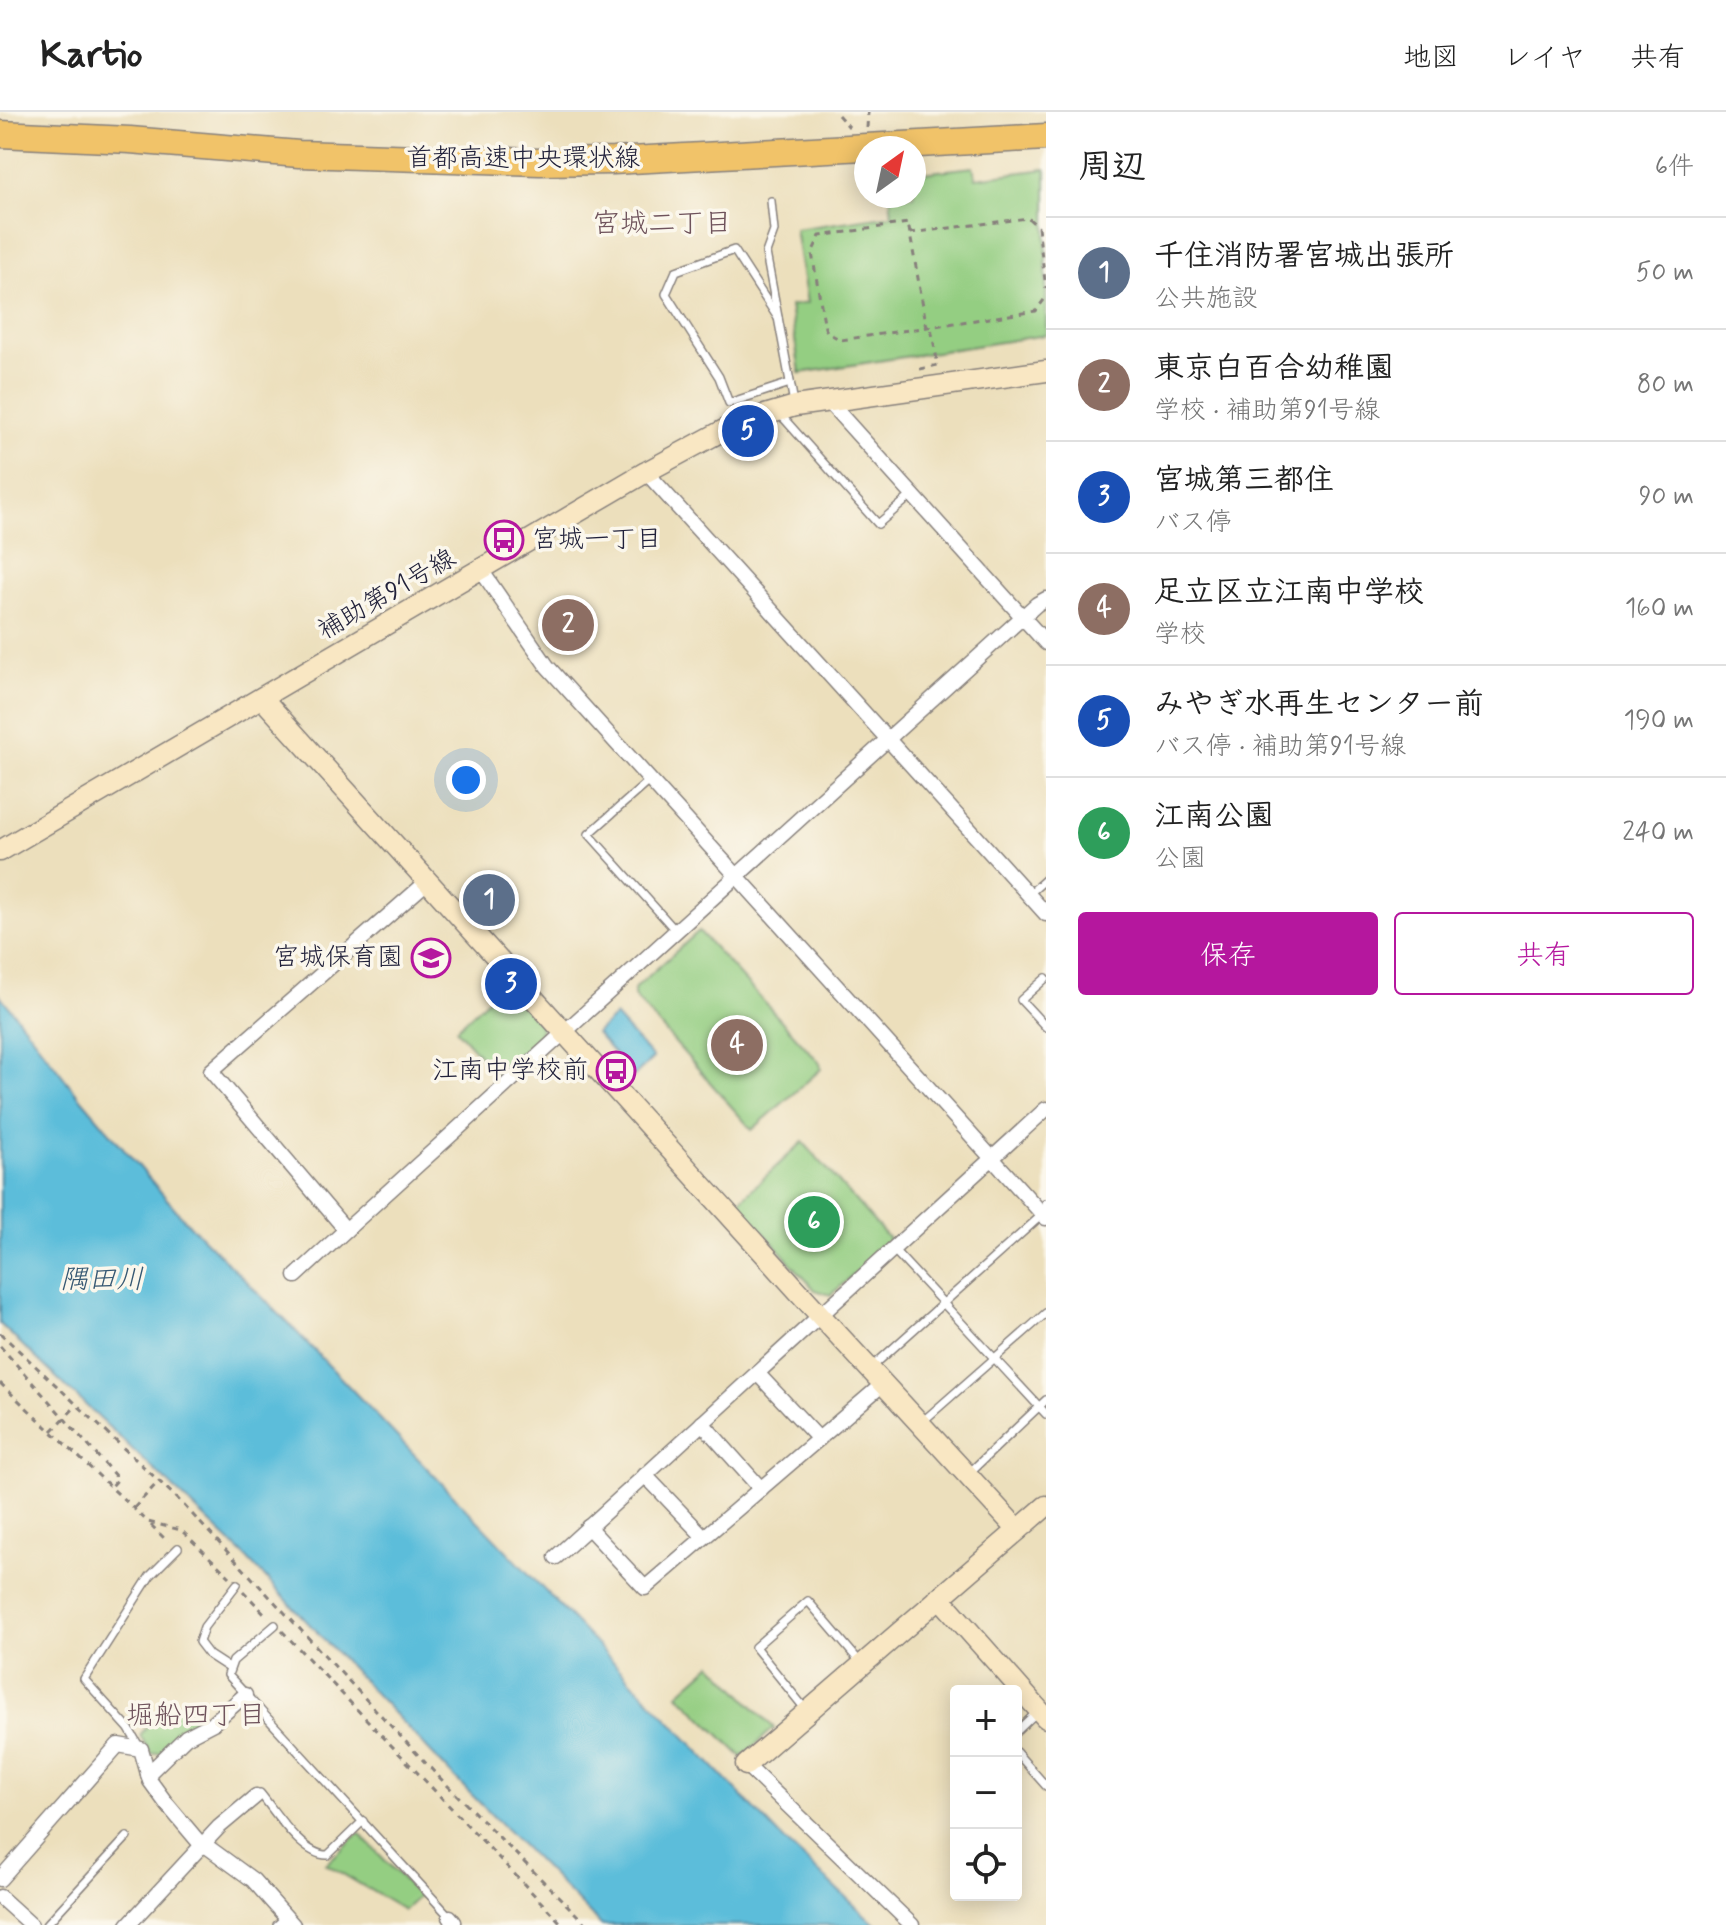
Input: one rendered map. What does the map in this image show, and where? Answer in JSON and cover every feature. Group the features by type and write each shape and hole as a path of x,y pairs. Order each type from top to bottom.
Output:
{"highway":[{"name":"首都高速中央環状線","path":"0,127 129,132 386,153 541,155 1046,134"},
{"name":"首都高速中央環状線","path":"0,134 54,134 342,157 540,162 613,161 1046,134"}],"street":[{"name":"補助第91号線","path":"0,851 646,472 735,424 828,401 1046,371"},
{"path":"828,401 1046,643"},
{"path":"646,472 1046,914"},
{"path":"481,570 547,666 992,1159 1045,1212"},
{"path":"296,1276 735,875 1022,617 1046,599"},
{"path":"262,698 819,1315 1018,1530"},
{"path":"346,1230 211,1071 428,881"},
{"path":"556,1557 1046,1109"},
{"path":"757,1373 819,1439"},
{"path":"588,1527 645,1588 819,1439 878,1376"},
{"path":"702,1423 761,1489"},
{"path":"645,1475 704,1537"},
{"path":"912,1925 746,1765 1046,1506"},
{"path":"939,1597 1042,1714"},
{"path":"148,1774 186,1737 213,1723 245,1695"},
{"path":"0,1879 118,1745 141,1749 148,1774 166,1803 204,1846 253,1880 285,1922"},
{"path":"128,1925 227,1820 256,1796"},
{"path":"0,1897 31,1925"}],"lane":[{"path":"771,201 774,231 766,253 790,383 786,409 878,524 912,495"},
{"path":"778,318 734,250 676,271 666,294 719,377 729,403 790,383"},
{"path":"650,780 589,834 675,930"},
{"path":"1029,894 1046,879"},
{"path":"1046,978 1021,1000 1046,1027"},
{"path":"878,1376 944,1303 1045,1212"},
{"path":"893,1249 1046,1414"},
{"path":"920,1423 1046,1313"},
{"path":"967,1475 1046,1400"},
{"path":"141,1749 129,1729 84,1679 150,1576 178,1548"},
{"path":"229,1668 209,1655 199,1642 204,1627 237,1584"},
{"path":"807,1712 755,1647 787,1619 808,1601 862,1664"},
{"path":"275,1625 233,1661 228,1675 451,1921"},
{"path":"1022,1728 1042,1714"},
{"path":"1020,1757 1046,1786"},
{"path":"256,1796 260,1793 305,1848 319,1856 328,1855 363,1821"},
{"path":"46,1925 127,1837"}],"path":[{"path":"867,132 868,112"},
{"path":"910,233 1028,218 1038,227 1046,288"},
{"path":"937,365 934,341 929,328 908,223 820,236 812,253 825,328 834,338 848,339 929,328 1036,311 1046,297"},
{"path":"0,1333 159,1481 436,1774 587,1925"},
{"path":"0,1346 118,1479 111,1487"},
{"path":"0,1383 148,1522 181,1530 237,1584 563,1925"},
{"path":"51,1432 77,1405"},
{"path":"134,1509 159,1481"}],"green space":[{"path":"973,167 976,178 1046,169 1046,335 800,373 790,306 807,303 795,229 892,215 891,208 926,208 926,173"},
{"path":"699,931 820,1063 821,1069 752,1130 634,996 634,989"},
{"path":"503,985 541,1025 540,1037 497,1075 456,1029"},
{"path":"803,1142 891,1241 831,1295 815,1290 737,1203"},
{"path":"712,1664 774,1728 742,1757 678,1694"},
{"path":"170,1698 201,1722 164,1752 151,1754 140,1735"},
{"path":"359,1833 419,1896 404,1910 326,1864"}],"water":[{"name":"隅田川","path":"0,995 73,1089 183,1218 287,1322 785,1841 876,1925 601,1925 455,1778 244,1555 0,1324"},
{"path":"615,1016 653,1058 634,1076 596,1033"}],"place":[{"name":"みやぎ水再生センター前","path":"748,431"},
{"name":"宮城一丁目","path":"504,540"},
{"name":"東京白百合幼稚園","path":"568,625"},
{"name":"千住消防署宮城出張所","path":"489,900"},
{"name":"宮城保育園","path":"431,958"},
{"name":"宮城第三都住","path":"511,984"},
{"name":"足立区立江南中学校","path":"737,1045"},
{"name":"江南中学校前","path":"616,1071"},
{"name":"江南公園","path":"814,1222"}],"district":[{"name":"宮城二丁目","path":"662,224"},
{"name":"堀船四丁目","path":"196,1716"}]}
